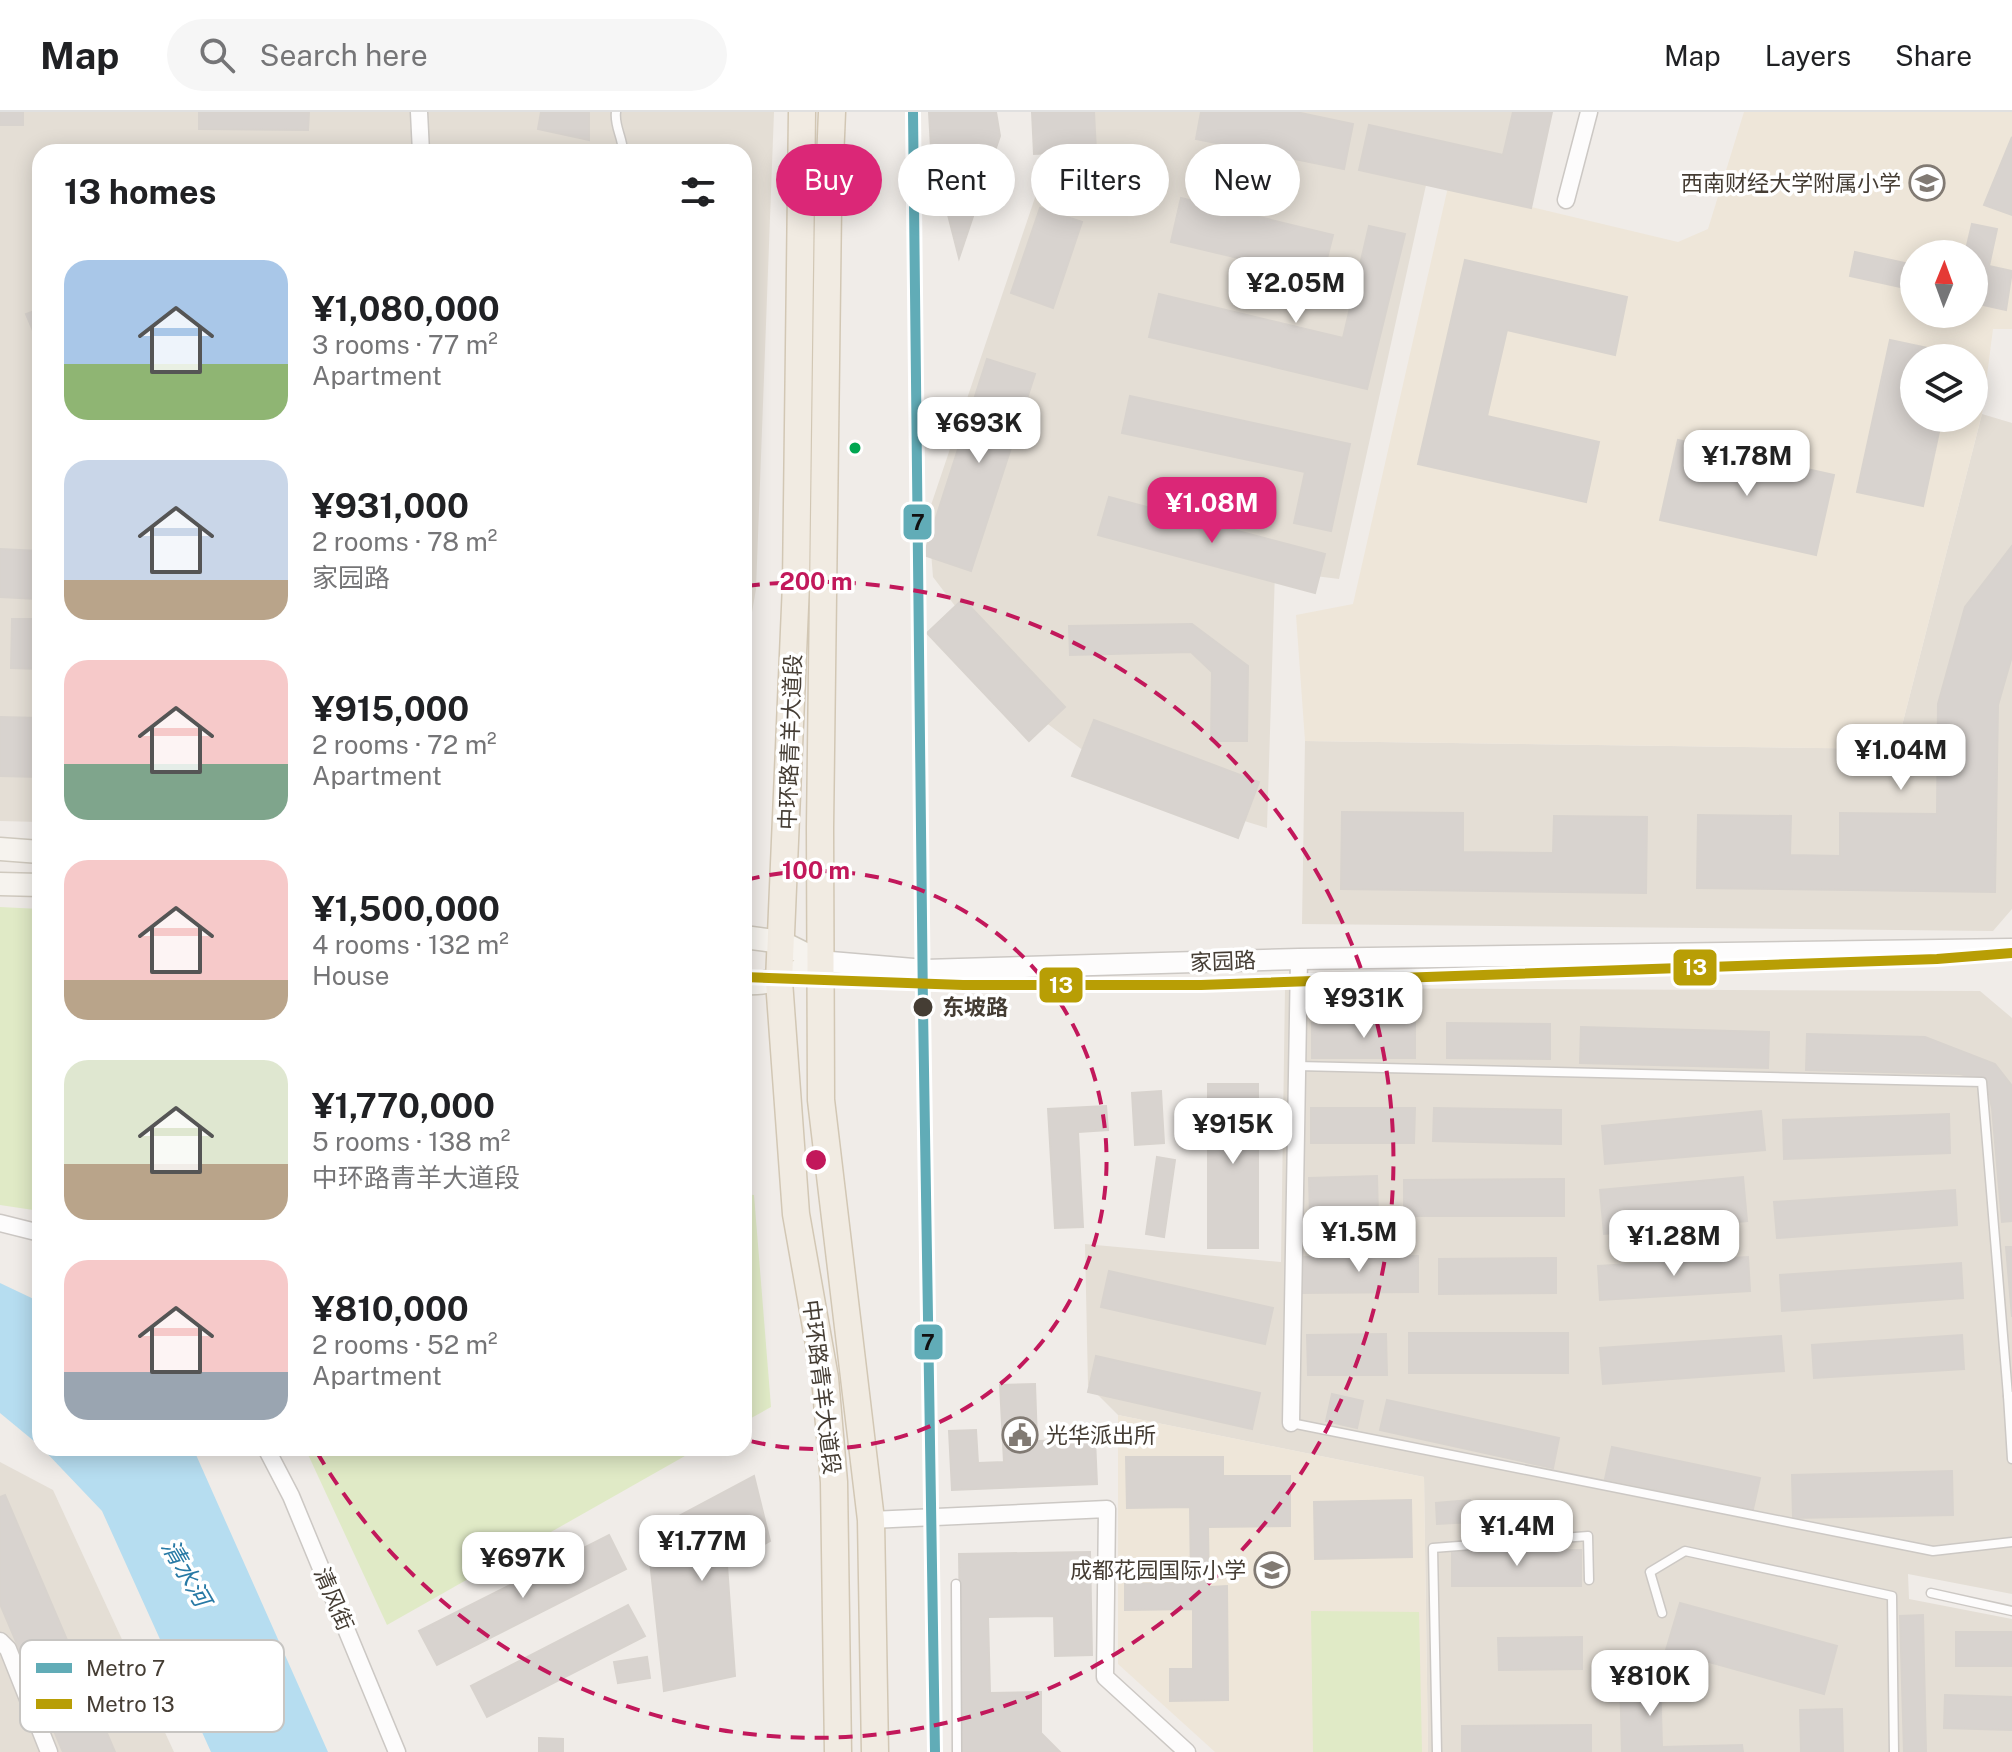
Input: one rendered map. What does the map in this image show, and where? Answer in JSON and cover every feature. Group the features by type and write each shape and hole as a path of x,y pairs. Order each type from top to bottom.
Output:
{"main road":[{"name":"中环路青羊大道段","path":"802,112 796,584 779,981 796,1214 825,1378 834,1482 838,1752"},
{"name":"中环路青羊大道段","path":"832,112 828,208 819,961 821,1100 871,1520 875,1752"},
{"path":"0,849 32,851"},
{"path":"0,884 32,885"},
{"path":"752,938 781,942 819,961"},
{"path":"752,983 779,981 819,961"}],"street":[{"path":"419,112 421,144"},
{"path":"1566,200 1589,112"},
{"name":"家园路","path":"819,961 925,970 1299,959 2012,949"},
{"path":"1291,1423 1299,959"},
{"path":"0,1223 32,1231"},
{"name":"清风街","path":"270,1456 291,1496 397,1752"},
{"path":"871,1520 1107,1509 1105,1677 1187,1752"},
{"path":"3,1650 20,1688"},
{"path":"40,1732 49,1752"}],"lane":[{"path":"616,112 615,120 623,144"},
{"path":"1297,1066 1982,1082 2010,1396 2012,1459"},
{"path":"1291,1423 1933,1551 2012,1542"},
{"path":"1437,1752 1433,1548 1588,1536 1589,1580"},
{"path":"1662,1613 1650,1572 1685,1551 1892,1596 1894,1752"},
{"path":"956,1584 957,1752"},
{"path":"1931,1593 2012,1611"}],"shaded area":[{"path":"0,112 774,112 756,589 752,612 752,144 32,144 32,822 0,821"},
{"path":"1042,112 1537,112 1518,190 1432,158 1339,579 1275,571 1267,828 1131,786 1041,719 933,577 928,514 1031,209 1031,216 1169,216 1169,144 1043,144"},
{"path":"1744,112 2012,112 2012,329 1993,329 1988,368 1988,344 1900,344 1900,432 1977,432 1896,749 1305,741 1296,615 1353,604 1448,187 1678,242 1708,229"},
{"path":"1988,416 2012,423 2012,909 1993,931 1302,924 1305,741 1896,749 1977,432 1988,432"},
{"path":"1285,988 1980,991 2012,1018 2012,1594 1908,1574 1909,1599 2012,1619 2012,1752 1428,1752 1424,1477 1118,1415 1088,1385 1085,1244 1281,1262"},
{"name":"成都花园国际小学","path":"1118,1415 1424,1477 1428,1752 1215,1752 1118,1664"},
{"path":"0,1462 53,1490 122,1640 20,1640 20,1732 165,1732 174,1752 0,1752"}],"green space":[{"path":"0,907 32,909 32,1210 0,1205"},
{"path":"752,1195 754,1195 771,1407 752,1418"},
{"path":"309,1456 685,1456 387,1625"},
{"path":"1311,1611 1419,1612 1422,1752 1313,1752"}],"water":[{"path":"0,1283 32,1298 32,1439 0,1413"},
{"name":"清水河","path":"50,1456 197,1456 278,1640 160,1640 102,1511"},
{"path":"284,1653 328,1752 211,1752 202,1732 284,1732"}],"building":[{"path":"0,112 23,112 23,125 0,125"},
{"path":"199,112 309,112 308,130 199,129"},
{"path":"541,112 589,112 589,140 538,129"},
{"path":"929,112 996,112 1000,136 997,144 931,144"},
{"path":"1032,112 1094,112 1096,144 1034,144"},
{"path":"1201,112 1296,112 1353,124 1344,169 1300,160 1300,144 1221,144 1196,139"},
{"path":"1513,112 1552,112 1531,208 1359,170 1369,125 1503,155"},
{"path":"2012,137 2012,215 1984,205"},
{"path":"1181,198 1185,199 1185,216 1255,216 1333,235 1322,278 1171,242"},
{"path":"948,216 973,216 959,258"},
{"path":"1037,216 1064,216 1082,222 1053,308 1011,293"},
{"path":"1972,224 1997,229 1989,266 2012,271 2006,310 1988,306 1988,240 1968,240"},
{"path":"1369,226 1405,234 1367,389 1149,337 1159,294 1343,338"},
{"path":"1855,252 1900,262 1900,287 1850,276"},
{"path":"1465,260 1627,297 1615,355 1507,330 1487,416 1599,442 1586,502 1418,464"},
{"path":"32,312 32,328 26,314"},
{"path":"1890,340 1909,344 1900,344 1900,432 1939,432 1923,506 1857,492"},
{"path":"987,359 1035,374 971,571 924,555"},
{"path":"1130,396 1350,444 1331,531 1294,523 1305,472 1122,433"},
{"path":"1678,440 1834,475 1816,555 1660,520"},
{"path":"1109,497 1325,554 1315,593 1098,535"},
{"path":"2012,546 2012,656 1998,705 1995,892 1697,888 1698,815 1791,816 1790,855 1840,856 1840,813 1937,814 1938,704 1965,607"},
{"path":"0,549 32,551 32,599 0,597"},
{"path":"963,599 1065,707 1029,741 927,633"},
{"path":"12,619 32,619 32,669 11,668"},
{"path":"1192,624 1248,666 1247,741 1211,741 1212,672 1191,652 1070,655 1069,626"},
{"path":"0,717 32,718 32,777 0,776"},
{"path":"1094,720 1259,782 1238,838 1072,776"},
{"path":"1342,812 1463,813 1463,852 1553,853 1554,816 1647,817 1646,893 1341,889"},
{"path":"1312,1023 1415,1023 1415,1058 1312,1058"},
{"path":"1447,1023 1550,1024 1550,1059 1447,1058"},
{"path":"1581,1027 1769,1032 1768,1068 1580,1063"},
{"path":"1807,1034 1925,1037 1995,1064 2012,1086 2012,1221 2002,1222 1992,1108 1986,1081 1960,1074 1806,1070"},
{"path":"1208,1084 1258,1084 1258,1248 1208,1248"},
{"path":"1161,1091 1164,1143 1135,1145 1132,1093"},
{"path":"1106,1106 1108,1130 1078,1132 1083,1227 1055,1228 1048,1109"},
{"path":"1311,1108 1415,1108 1414,1143 1311,1143"},
{"path":"1434,1108 1561,1110 1561,1144 1433,1141"},
{"path":"1761,1111 1765,1150 1605,1164 1602,1126"},
{"path":"1949,1114 1950,1153 1784,1159 1783,1120"},
{"path":"1157,1157 1175,1160 1164,1237 1146,1234"},
{"path":"1377,1176 1378,1215 1310,1216 1309,1178"},
{"path":"1743,1177 1747,1221 1604,1234 1600,1190"},
{"path":"1564,1179 1564,1216 1404,1216 1404,1180"},
{"path":"1955,1190 1957,1225 1777,1238 1774,1202"},
{"path":"2006,1247 2012,1247 2012,1317"},
{"path":"1418,1256 1418,1292 1301,1293 1300,1257"},
{"path":"1748,1257 1750,1291 1600,1300 1598,1266"},
{"path":"1556,1258 1556,1293 1439,1294 1439,1259"},
{"path":"1961,1263 1963,1298 1782,1311 1780,1275"},
{"path":"1109,1271 1273,1308 1265,1344 1101,1307"},
{"path":"1409,1333 1568,1333 1568,1373 1409,1373"},
{"path":"1386,1334 1387,1375 1308,1375 1307,1335"},
{"path":"1962,1335 1964,1369 1814,1378 1812,1345"},
{"path":"1781,1336 1784,1371 1603,1384 1600,1348"},
{"path":"1096,1356 1260,1393 1252,1429 1088,1392"},
{"name":"光华派出所","path":"1035,1384 1037,1441 1095,1439 1097,1484 952,1490 949,1431 976,1430 978,1463 1004,1462 1000,1385"},
{"path":"1332,1394 1363,1401 1357,1428 1326,1421"},
{"path":"1387,1400 1559,1438 1553,1468 1380,1430"},
{"path":"1612,1447 1760,1478 1753,1509 1605,1479"},
{"path":"1126,1457 1223,1457 1223,1476 1290,1476 1290,1526 1208,1527 1209,1587 1227,1586 1228,1700 1170,1701 1170,1669 1193,1669 1193,1609 1125,1610 1125,1584 1191,1583 1190,1507 1127,1508"},
{"path":"1952,1471 1953,1515 1793,1518 1792,1475"},
{"path":"754,1476 770,1541 727,1565 735,1676 664,1691 647,1533"},
{"path":"5,1495 67,1640 20,1640 20,1651 0,1604 0,1497"},
{"path":"1411,1500 1412,1557 1315,1559 1314,1502"},
{"path":"1470,1500 1472,1522 1437,1524 1436,1503"},
{"path":"609,1535 626,1569 437,1665 419,1631"},
{"path":"1581,1550 1581,1586 1452,1586 1452,1551"},
{"path":"1090,1552 1092,1655 1055,1656 1054,1616 988,1617 990,1693 1041,1692 1041,1733 1060,1752 962,1752 959,1554"},
{"path":"1680,1603 1837,1646 1824,1694 1666,1650"},
{"path":"628,1605 645,1636 487,1717 471,1686"},
{"path":"1923,1615 1926,1752 1904,1752 1900,1616"},
{"path":"1956,1632 2012,1632 2012,1666 1956,1666"},
{"path":"1582,1637 1582,1669 1499,1670 1498,1638"},
{"path":"647,1657 650,1678 618,1683 614,1662"},
{"path":"1660,1674 1662,1747 1742,1745 1743,1752 1622,1752 1620,1675"},
{"path":"1945,1695 2012,1697 2012,1730 1944,1728"},
{"path":"1842,1709 1843,1752 1801,1752 1800,1710"},
{"path":"1591,1725 1591,1752 1462,1752 1462,1726"},
{"path":"54,1732 106,1732 115,1752 63,1752"},
{"path":"539,1738 563,1739 563,1752 539,1752"}],"metro line":[{"name":"7","path":"913,112 935,1752"},
{"name":"13","path":"752,977 963,985 1201,985 1937,959 2012,953"}],"place":[{"name":"西南财经大学附属小学","path":"1927,183"},
{"name":"东坡路","path":"923,1007"},
{"name":"光华派出所","path":"1020,1435"},
{"name":"成都花园国际小学","path":"1272,1570"}]}
